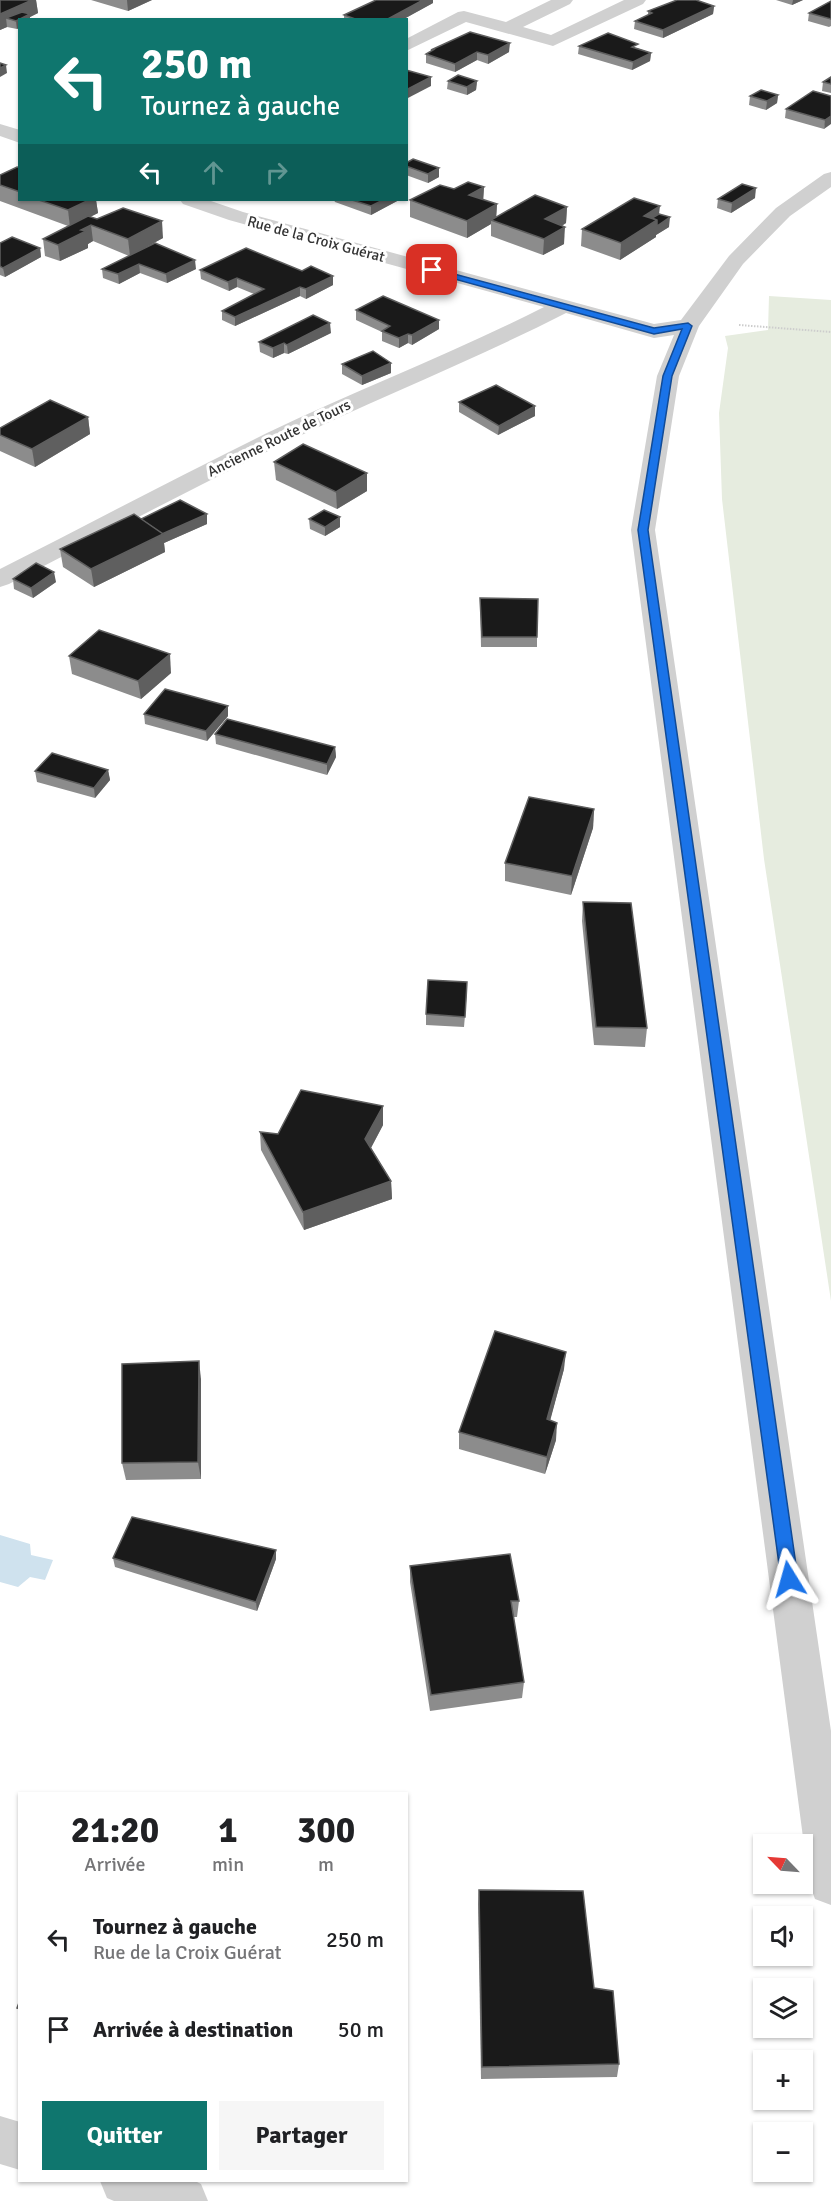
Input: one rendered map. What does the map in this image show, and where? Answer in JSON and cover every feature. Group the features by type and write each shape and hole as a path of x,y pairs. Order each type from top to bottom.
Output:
{"street":[{"path":"508,28 564,0"},
{"path":"408,45 465,16 553,41 637,0"},
{"path":"0,130 18,136"},
{"path":"831,178 783,212 736,260 688,326 668,376 643,530 831,1883"},
{"name":"Rue de la Croix Guérat","path":"193,201 236,216 654,331 688,326"},
{"name":"Ancienne Route de Tours","path":"0,579 276,438 421,371 496,340 562,307"},
{"path":"0,2140 18,2145"},
{"path":"127,2182 184,2201"}],"path":[{"path":"688,326 762,325 831,333"}],"shaded area":[{"path":"769,296 831,300 831,1301 764,859 722,499 719,413 728,348 725,336 768,330"}],"water":[{"path":"0,1535 30,1544 31,1555 53,1560 45,1580 30,1577 18,1587 0,1582"}],"building":[{"path":"0,0 32,0 0,14"},
{"path":"376,0 423,0 390,18 352,18 344,15"},
{"path":"677,0 696,0 714,6 663,30 635,21 652,13 648,11"},
{"path":"831,1 831,19 809,13"},
{"path":"22,12 30,14 16,21 6,18"},
{"path":"470,32 510,43 488,55 477,52 455,64 426,54 433,50 431,50"},
{"path":"608,33 638,44 632,47 651,53 633,62 579,46"},
{"path":"408,71 431,77 408,89"},
{"path":"458,75 477,81 467,87 448,81"},
{"path":"831,77 831,84 823,82"},
{"path":"761,90 778,95 767,101 750,96"},
{"path":"813,91 831,96 831,116 825,120 786,109"},
{"path":"413,159 439,168 428,174 408,167 408,162"},
{"path":"18,167 18,191 0,185 0,175"},
{"path":"468,182 484,187 469,195 497,204 467,221 410,200 440,185 454,189"},
{"path":"742,184 756,188 732,203 718,199"},
{"path":"535,195 567,207 545,219 565,227 544,239 491,220"},
{"path":"634,198 660,206 644,216 657,220 621,243 582,229"},
{"path":"42,201 87,201 68,210"},
{"path":"355,201 381,201 371,206"},
{"path":"123,208 162,221 128,239 91,225 81,230 86,231 58,245 43,239 88,216 97,219"},
{"path":"659,214 670,217 657,226 657,220 652,218"},
{"path":"12,237 40,248 3,268 0,266 0,243"},
{"path":"155,243 195,260 166,274 139,264 118,274 102,269"},
{"path":"246,248 302,271 311,266 333,276 306,289 300,287 235,317 222,311 264,289 237,278 228,282 200,270"},
{"path":"383,296 439,320 412,335 408,334 399,338 382,331 390,326 356,310"},
{"path":"313,315 330,323 287,345 284,343 273,348 259,342"},
{"path":"373,351 391,363 362,376 342,364"},
{"path":"496,385 535,406 499,426 459,402"},
{"path":"50,400 88,417 32,449 0,435 0,428"},
{"path":"303,444 367,473 336,492 274,462"},
{"path":"180,500 207,514 162,534 141,519"},
{"path":"324,510 340,517 325,527 309,519"},
{"path":"134,514 163,534 91,569 60,549"},
{"path":"36,563 54,572 31,588 13,579"},
{"path":"480,598 538,599 537,637 482,637"},
{"path":"99,630 170,654 138,681 69,656"},
{"path":"165,689 228,706 206,731 144,714"},
{"path":"227,719 335,747 327,764 215,734"},
{"path":"52,753 108,770 94,788 35,771"},
{"path":"529,797 594,809 572,876 505,863"},
{"path":"583,902 631,903 647,1028 596,1027"},
{"path":"428,980 467,982 465,1017 426,1014"},
{"path":"301,1090 383,1106 365,1139 391,1181 303,1212 260,1132 278,1134"},
{"path":"495,1331 566,1352 547,1419 557,1423 547,1457 459,1432"},
{"path":"199,1361 198,1462 122,1463 122,1364"},
{"path":"132,1517 276,1550 256,1602 113,1558"},
{"path":"510,1554 519,1601 511,1601 524,1682 431,1695 410,1566"},
{"path":"479,1890 583,1891 594,1988 613,1991 619,2064 482,2067"}],"route":[{"path":"432,270 654,331 688,326 668,376 643,530 789,1579"}]}
